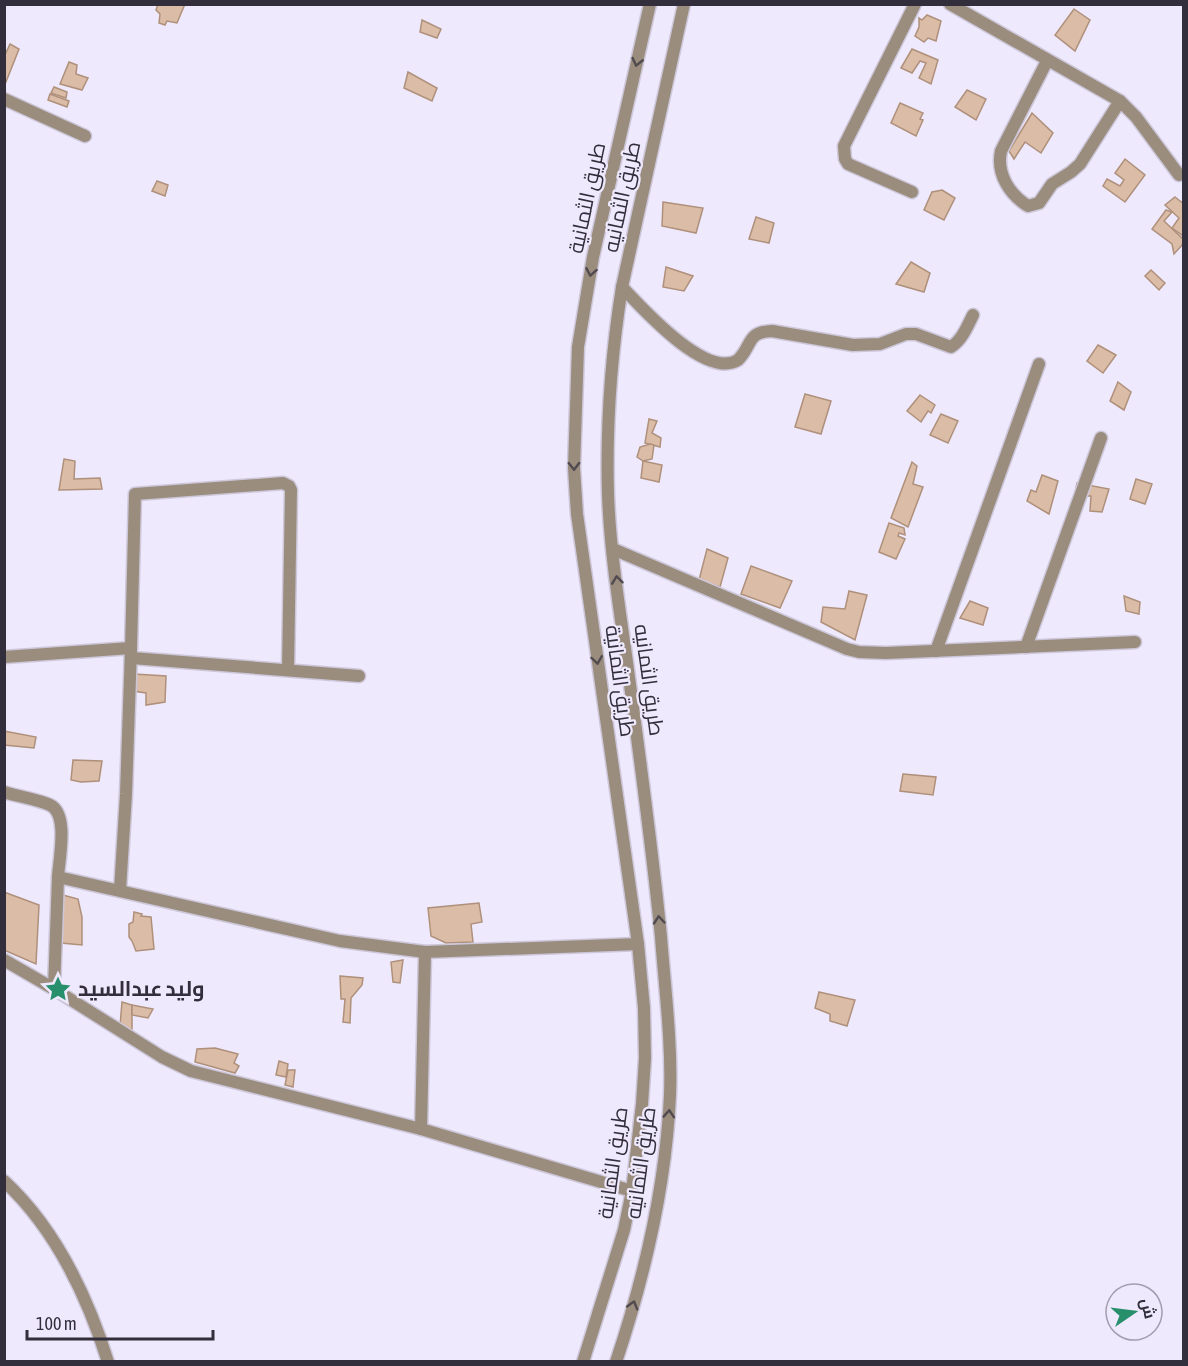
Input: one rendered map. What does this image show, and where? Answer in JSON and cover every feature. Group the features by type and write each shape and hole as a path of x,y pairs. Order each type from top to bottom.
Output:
{"street":[{"name":"طريق الثمانية","path":"583,1362 624,1230 632,1191 645,1058 644,1008 638,944 577,514 574,468 580,336 593,257 650,4"},
{"name":"طريق الثمانيه","path":"616,1362 646,1256 666,1161 670,1092 669,1028 654,862 613,549 608,494 609,388 614,335 622,287 684,4"},
{"path":"912,192 848,164 844,146 915,4"},
{"path":"950,4 1120,101 1136,117 1179,175"},
{"path":"1047,61 1001,151 999,160 1003,178 1013,195 1028,206 1039,203 1052,184 1080,164 1120,101"},
{"path":"4,99 85,136"},
{"path":"622,287 678,342 703,357 726,364 738,360 753,336 759,332 772,331 861,345 880,344 906,334 916,334 951,347 965,332 973,315"},
{"path":"936,651 1039,364"},
{"path":"1026,647 1101,438"},
{"path":"120,890 126,794 135,494 283,483 289,486 291,490 288,670"},
{"path":"613,549 847,649 875,653 1135,642"},
{"path":"4,657 131,653 359,676"},
{"path":"4,792 52,806 62,821 54,989"},
{"path":"58,877 340,941 425,952 638,944"},
{"path":"421,1129 425,952"},
{"path":"4,960 182,1068 421,1129 632,1191"},
{"path":"4,1181 49,1233 59,1250 71,1271 96,1328 108,1362"}],"building":[{"path":"158,4 185,4 177,23 167,21 165,25 159,23 160,14 156,10"},
{"path":"1074,9 1090,20 1075,51 1055,35"},
{"path":"927,15 941,21 936,41 928,38 924,42 915,36 919,27 919,18 922,20"},
{"path":"422,20 441,29 437,38 420,32"},
{"path":"10,44 19,49 4,87 4,57"},
{"path":"912,49 938,60 931,84 919,78 926,63 920,61 912,73 901,68"},
{"path":"69,62 77,65 76,74 88,78 82,90 60,84"},
{"path":"408,72 437,88 432,101 404,88"},
{"path":"54,87 67,92 66,98 51,93"},
{"path":"967,90 986,99 976,120 955,107"},
{"path":"50,94 69,101 67,107 48,100"},
{"path":"900,103 923,113 920,119 923,120 916,136 891,123"},
{"path":"1032,113 1053,133 1041,153 1025,142 1014,159 1009,151"},
{"path":"1125,159 1145,175 1125,202 1103,186 1107,179 1120,186 1124,180 1115,173"},
{"path":"157,181 168,185 165,196 152,191"},
{"path":"942,190 955,198 944,220 924,210 932,192"},
{"path":"1175,197 1184,204 1184,233 1182,235 1172,228 1179,218 1165,205"},
{"path":"663,202 703,208 696,233 662,226"},
{"path":"1166,210 1172,212 1164,221 1182,238 1184,237 1184,243 1174,254 1172,244 1152,229"},
{"path":"756,217 774,223 769,243 749,239"},
{"path":"911,262 930,273 924,292 896,284"},
{"path":"666,267 693,276 684,291 663,287"},
{"path":"1151,270 1165,283 1159,290 1145,276"},
{"path":"1098,345 1116,355 1103,373 1087,361"},
{"path":"1118,382 1131,392 1124,410 1110,401"},
{"path":"805,394 831,401 821,434 795,427"},
{"path":"920,395 935,405 931,413 928,411 921,422 907,411"},
{"path":"941,414 958,421 948,443 930,435"},
{"path":"649,419 657,421 652,433 661,438 660,447 645,443"},
{"path":"654,445 652,459 643,461 637,457 640,447"},
{"path":"64,459 75,461 74,479 100,478 102,489 59,490"},
{"path":"643,461 662,465 659,482 641,478"},
{"path":"912,462 917,466 913,484 923,487 908,527 891,518"},
{"path":"1042,475 1058,481 1049,514 1027,501 1031,490 1036,492"},
{"path":"1136,479 1152,484 1145,504 1130,499"},
{"path":"1077,483 1109,489 1102,512 1090,511 1091,496 1086,496 1073,504"},
{"path":"889,523 904,528 905,535 899,533 898,536 905,539 896,559 879,552"},
{"path":"707,549 728,558 720,587 699,580"},
{"path":"751,566 792,581 780,608 741,594"},
{"path":"849,591 867,595 855,640 821,622 823,607 845,609"},
{"path":"1124,596 1140,602 1139,614 1126,611"},
{"path":"970,601 988,608 983,625 960,618"},
{"path":"134,674 166,676 165,702 146,705 146,693 133,691"},
{"path":"4,731 36,737 34,748 4,745"},
{"path":"73,760 102,761 99,781 71,780"},
{"path":"903,774 936,777 933,795 900,791"},
{"path":"4,892 39,905 36,964 4,950"},
{"path":"59,894 78,899 82,917 82,945 61,943"},
{"path":"479,903 482,922 471,924 473,942 446,943 431,936 428,908"},
{"path":"134,912 142,914 141,916 151,917 154,949 136,951 129,937 129,924 133,922"},
{"path":"403,960 400,983 393,982 391,962"},
{"path":"340,976 363,978 362,985 351,998 350,1023 343,1022 345,999 341,999"},
{"path":"819,992 855,1000 847,1026 830,1021 830,1014 815,1008"},
{"path":"122,1002 132,1005 132,1032 120,1026"},
{"path":"132,1005 153,1009 148,1018 132,1015"},
{"path":"215,1048 238,1054 234,1063 239,1066 235,1073 195,1062 197,1049"},
{"path":"279,1061 288,1064 286,1077 276,1075"},
{"path":"288,1070 295,1070 293,1087 285,1085"}],"place":[{"name":"وليد عبدالسيد","path":"58,989"}]}
